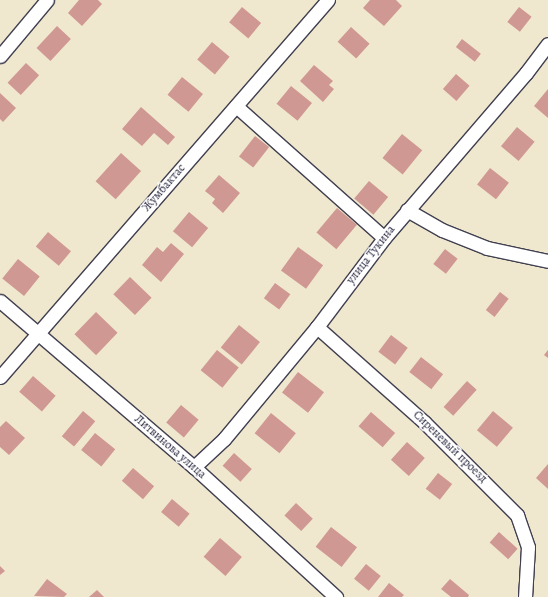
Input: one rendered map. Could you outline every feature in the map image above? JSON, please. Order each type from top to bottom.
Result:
[{"type":"street","points":[[0,56],[47,0]]},
{"type":"street","name":"Жумбактас","points":[[0,377],[328,0]]},
{"type":"street","name":"улица Тукина","points":[[194,467],[224,439],[317,327],[384,238],[526,73],[548,44]]},
{"type":"street","points":[[236,106],[384,238]]},
{"type":"street","points":[[407,210],[442,230],[487,248],[548,261]]},
{"type":"street","name":"Литвинова улица","points":[[0,301],[194,467],[336,597]]},
{"type":"street","name":"Сиреневый проезд","points":[[317,327],[424,422],[517,515],[528,547],[525,597]]},
{"type":"building","points":[[79,0],[98,0],[102,4],[82,26],[68,13]]},
{"type":"building","points":[[370,0],[396,0],[402,6],[384,26],[363,8]]},
{"type":"building","points":[[242,7],[261,23],[248,38],[229,22]]},
{"type":"building","points":[[519,7],[532,17],[520,32],[507,22]]},
{"type":"building","points":[[57,26],[71,39],[50,61],[37,48]]},
{"type":"building","points":[[351,27],[370,44],[356,59],[338,42]]},
{"type":"building","points":[[462,39],[481,54],[475,62],[456,47]]},
{"type":"building","points":[[212,42],[230,57],[215,74],[197,60]]},
{"type":"building","points":[[26,63],[39,75],[21,95],[8,83]]},
{"type":"building","points":[[314,65],[333,81],[329,85],[334,89],[323,102],[300,81]]},
{"type":"building","points":[[456,74],[470,86],[456,101],[443,89]]},
{"type":"building","points":[[182,77],[203,94],[189,112],[168,95]]},
{"type":"building","points":[[291,86],[312,103],[298,121],[277,104]]},
{"type":"building","points":[[548,89],[548,118],[534,106]]},
{"type":"building","points":[[0,93],[16,108],[3,122],[0,119]]},
{"type":"building","points":[[141,107],[175,137],[168,145],[154,133],[142,146],[122,129]]},
{"type":"building","points":[[517,127],[535,142],[519,161],[501,146]]},
{"type":"building","points":[[402,134],[422,150],[403,174],[382,158]]},
{"type":"building","points":[[255,136],[269,147],[253,168],[239,156]]},
{"type":"building","points":[[121,153],[141,171],[116,199],[96,181]]},
{"type":"building","points":[[490,168],[509,183],[496,199],[477,185]]},
{"type":"building","points":[[219,175],[240,193],[223,213],[212,203],[215,199],[205,191]]},
{"type":"building","points":[[369,181],[388,197],[373,215],[354,199]]},
{"type":"building","points":[[337,208],[357,225],[336,249],[316,233]]},
{"type":"building","points":[[189,212],[208,228],[192,247],[173,231]]},
{"type":"building","points":[[48,232],[71,251],[59,266],[36,247]]},
{"type":"building","points":[[171,243],[184,254],[161,282],[142,265],[157,247],[163,252]]},
{"type":"building","points":[[298,247],[323,265],[306,289],[281,270]]},
{"type":"building","points":[[445,249],[458,259],[446,274],[433,264]]},
{"type":"building","points":[[18,259],[40,277],[24,296],[2,278]]},
{"type":"building","points":[[130,277],[152,298],[135,315],[113,294]]},
{"type":"building","points":[[275,283],[290,294],[279,310],[264,298]]},
{"type":"building","points":[[500,292],[509,299],[495,317],[486,310]]},
{"type":"building","points":[[96,312],[118,333],[96,355],[74,334]]},
{"type":"building","points":[[239,325],[260,342],[242,365],[221,348]]},
{"type":"building","points":[[391,335],[408,348],[395,364],[378,352]]},
{"type":"building","points":[[217,350],[239,368],[222,388],[201,370]]},
{"type":"building","points":[[548,350],[548,358],[544,355]]},
{"type":"building","points":[[421,357],[443,374],[431,389],[409,372]]},
{"type":"building","points":[[298,372],[324,392],[308,413],[282,392]]},
{"type":"building","points":[[33,376],[56,396],[42,412],[19,392]]},
{"type":"building","points":[[467,381],[477,390],[453,416],[444,407]]},
{"type":"building","points":[[181,405],[199,420],[184,437],[166,423]]},
{"type":"building","points":[[83,411],[95,421],[74,447],[62,436]]},
{"type":"building","points":[[493,411],[513,428],[497,447],[477,430]]},
{"type":"building","points":[[371,412],[395,433],[383,447],[359,426]]},
{"type":"building","points":[[271,413],[296,433],[280,453],[255,433]]},
{"type":"building","points":[[6,421],[25,438],[9,455],[0,447],[0,427]]},
{"type":"building","points":[[95,433],[115,449],[101,466],[81,450]]},
{"type":"building","points":[[407,442],[425,458],[409,476],[391,460]]},
{"type":"building","points":[[234,453],[252,469],[240,482],[223,466]]},
{"type":"building","points":[[548,464],[548,489],[536,478]]},
{"type":"building","points":[[133,468],[154,486],[143,499],[122,481]]},
{"type":"building","points":[[438,473],[452,484],[440,500],[426,489]]},
{"type":"building","points":[[172,499],[190,514],[179,527],[161,512]]},
{"type":"building","points":[[296,503],[313,519],[301,531],[284,515]]},
{"type":"building","points":[[331,527],[357,547],[342,567],[316,547]]},
{"type":"building","points":[[499,532],[518,549],[508,559],[490,542]]},
{"type":"building","points":[[220,538],[242,557],[225,576],[204,557]]},
{"type":"building","points":[[366,564],[381,576],[369,591],[354,579]]},
{"type":"building","points":[[0,566],[5,571],[0,575]]},
{"type":"building","points":[[47,579],[67,594],[64,597],[34,596]]},
{"type":"building","points":[[450,579],[469,595],[468,597],[451,597],[441,589]]},
{"type":"building","points":[[389,583],[404,595],[402,597],[378,597]]},
{"type":"building","points":[[97,590],[104,597],[89,597]]}]
